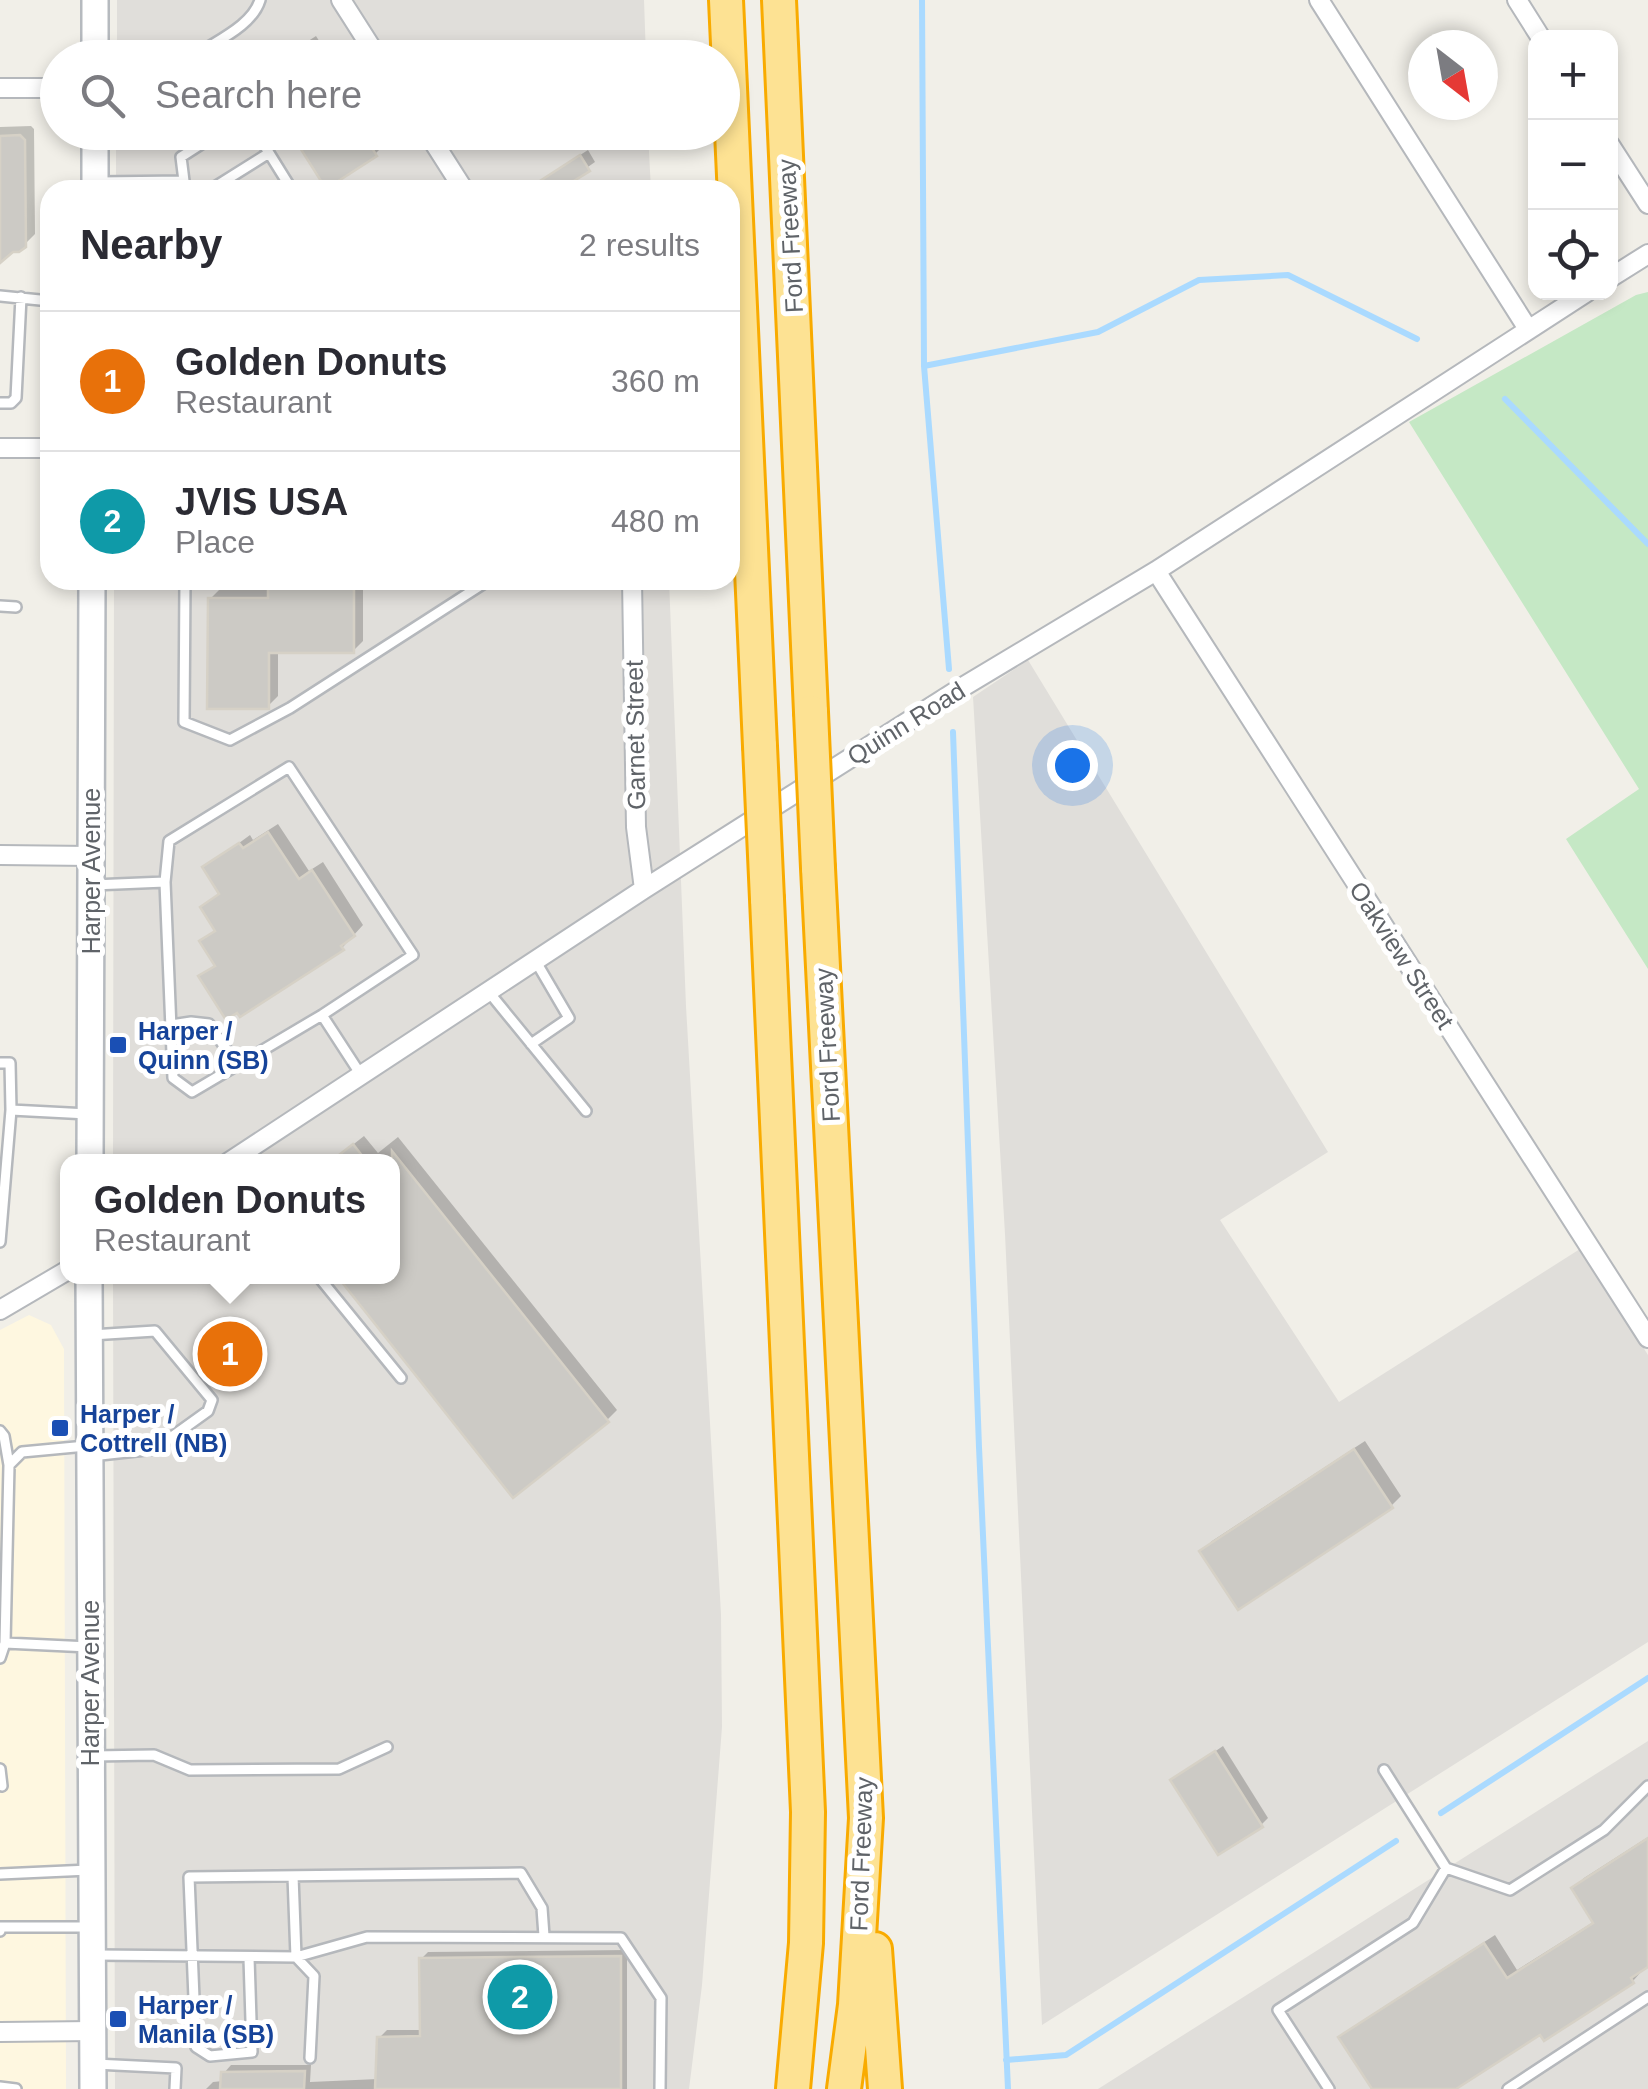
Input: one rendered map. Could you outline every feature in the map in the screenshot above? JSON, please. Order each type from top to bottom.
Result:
[{"type":"highway","name":"Ford Freeway","points":[[726,0],[728,40]]},
{"type":"highway","name":"Ford Freeway","points":[[780,0],[818,868],[866,1818],[854,2005],[844,2089]]},
{"type":"highway","name":"Ford Freeway","points":[[733,150],[734,180]]},
{"type":"highway","name":"Ford Freeway","points":[[740,307],[808,1812],[806,1943],[794,2089]]},
{"type":"highway","points":[[866,1818],[885,2089]]},
{"type":"main road","points":[[94,0],[95,40]]},
{"type":"main road","points":[[95,150],[95,180]]},
{"type":"main road","name":"Harper Avenue","points":[[90,1154],[92,590]]},
{"type":"main road","name":"Harper Avenue","points":[[89,1284],[93,2077]]},
{"type":"street","points":[[342,0],[367,40]]},
{"type":"street","points":[[1319,0],[1528,329]]},
{"type":"street","points":[[1518,0],[1537,30]]},
{"type":"street","points":[[0,88],[40,88]]},
{"type":"street","points":[[438,150],[458,180]]},
{"type":"street","points":[[1618,158],[1648,204]]},
{"type":"street","points":[[1618,273],[1648,254]]},
{"type":"street","name":"Quinn Road","points":[[241,1154],[644,888],[1156,571],[1573,300]]},
{"type":"street","points":[[0,448],[40,448]]},
{"type":"street","name":"Oakview Street","points":[[1156,571],[1648,1338]]},
{"type":"street","name":"Garnet Street","points":[[632,590],[636,827],[644,888]]},
{"type":"street","points":[[0,855],[90,856]]},
{"type":"street","points":[[0,1310],[60,1275]]},
{"type":"street","points":[[0,2032],[94,2031]]},
{"type":"lane","points":[[218,40],[242,24],[259,7],[260,0]]},
{"type":"lane","points":[[186,180],[181,157],[192,150]]},
{"type":"lane","points":[[267,150],[286,180]]},
{"type":"lane","points":[[226,180],[269,153]]},
{"type":"lane","points":[[0,296],[40,299]]},
{"type":"lane","points":[[0,404],[11,404],[16,398],[21,298]]},
{"type":"lane","points":[[185,590],[184,722],[230,740],[290,708],[474,590]]},
{"type":"lane","points":[[0,606],[16,607]]},
{"type":"lane","points":[[288,766],[413,955],[322,1016],[192,1092],[173,1078],[166,882],[169,840],[288,766]]},
{"type":"lane","points":[[90,886],[166,882]]},
{"type":"lane","points":[[532,1044],[570,1018],[535,960]]},
{"type":"lane","points":[[488,991],[586,1112]]},
{"type":"lane","points":[[322,1016],[360,1075]]},
{"type":"lane","points":[[171,1026],[208,1024],[236,1065]]},
{"type":"lane","points":[[0,1063],[10,1063],[0,1242]]},
{"type":"lane","points":[[10,1110],[91,1114]]},
{"type":"lane","points":[[325,1284],[401,1378]]},
{"type":"lane","points":[[9,1466],[22,1452],[155,1450],[208,1411],[212,1400],[154,1332],[88,1335]]},
{"type":"lane","points":[[0,1431],[9,1466],[5,1643],[0,1658]]},
{"type":"lane","points":[[5,1643],[90,1647]]},
{"type":"lane","points":[[91,1756],[154,1755],[190,1770],[339,1769],[386,1747]]},
{"type":"lane","points":[[0,1768],[2,1786]]},
{"type":"lane","points":[[1384,1770],[1446,1868],[1510,1890],[1604,1830],[1648,1786]]},
{"type":"lane","points":[[1329,2089],[1278,2010],[1413,1923],[1446,1868]]},
{"type":"lane","points":[[0,1874],[91,1870]]},
{"type":"lane","points":[[248,1958],[252,2052],[210,2056],[196,2046],[188,1877],[521,1873],[542,1908],[544,1936]]},
{"type":"lane","points":[[293,1876],[296,1957],[314,1976],[310,2058]]},
{"type":"lane","points":[[0,1931],[0,1927],[92,1927]]},
{"type":"lane","points":[[92,1955],[296,1957],[367,1937],[621,1938],[661,1998],[660,2089]]},
{"type":"lane","points":[[1508,2089],[1648,1997]]},
{"type":"lane","points":[[93,2077],[176,2068],[175,2089]]},
{"type":"lane","points":[[0,2087],[16,2089]]},
{"type":"shaded area","points":[[117,0],[644,0],[645,40],[117,40]]},
{"type":"shaded area","points":[[116,150],[649,150],[650,180],[116,180]]},
{"type":"shaded area","points":[[114,590],[669,590],[686,1006],[721,1614],[722,1727],[702,1985],[689,2089],[115,2089],[113,1284],[400,1284],[400,1154],[113,1154]]},
{"type":"shaded area","points":[[1028,660],[1328,1152],[1220,1220],[1339,1402],[1580,1249],[1648,1355],[1648,1642],[1042,2025],[1005,1234],[973,697]]},
{"type":"shaded area","points":[[29,1315],[51,1325],[64,1349],[66,2089],[0,2089],[0,1330]]},
{"type":"shaded area","points":[[1648,1741],[1648,2089],[1098,2089]]},
{"type":"green space","points":[[1648,292],[1648,969],[1566,839],[1639,789],[1409,422],[1636,295]]},
{"type":"building","points":[[20,135],[25,140],[26,247],[0,263],[0,136]]},
{"type":"building","points":[[301,150],[373,150],[377,156],[340,180],[320,180]]},
{"type":"building","points":[[580,155],[590,171],[575,180],[541,180]]},
{"type":"building","points":[[268,590],[354,590],[354,653],[269,653],[269,709],[207,709],[208,598],[268,598]]},
{"type":"building","points":[[268,832],[299,879],[312,870],[355,936],[341,946],[344,950],[240,1017],[237,1013],[226,1020],[198,976],[215,966],[199,941],[215,931],[200,907],[219,894],[202,867],[239,843],[243,848]]},
{"type":"building","points":[[353,1144],[361,1154],[340,1154]]},
{"type":"building","points":[[400,1161],[609,1422],[513,1498],[343,1284],[400,1284]]},
{"type":"building","points":[[1354,1449],[1393,1508],[1238,1610],[1199,1551]]},
{"type":"building","points":[[1215,1751],[1263,1827],[1218,1855],[1170,1780]]},
{"type":"building","points":[[1648,1838],[1648,1967],[1631,1978],[1634,1983],[1544,2041],[1540,2035],[1456,2089],[1372,2089],[1338,2037],[1484,1943],[1507,1978],[1593,1923],[1571,1888]]},
{"type":"building","points":[[621,1956],[621,2089],[375,2089],[377,2037],[420,2036],[419,1958]]},
{"type":"building","points":[[305,2071],[304,2089],[220,2089],[221,2072]]},
{"type":"waterway","points":[[922,0],[924,366],[949,669]]},
{"type":"waterway","points":[[924,366],[1098,332],[1199,280],[1288,275],[1417,339]]},
{"type":"waterway","points":[[1505,399],[1648,544]]},
{"type":"waterway","points":[[953,732],[1008,2089]]},
{"type":"waterway","points":[[1441,1813],[1648,1678]]},
{"type":"waterway","points":[[1006,2060],[1066,2055],[1396,1841]]},
{"type":"place","name":"Harper / Quinn (SB)","points":[[118,1045]]},
{"type":"place","name":"Golden Donuts","points":[[230,1354]]},
{"type":"place","name":"Harper / Cottrell (NB)","points":[[60,1428]]},
{"type":"place","name":"JVIS USA","points":[[520,1997]]},
{"type":"place","name":"Harper / Manila (SB)","points":[[118,2019]]}]
